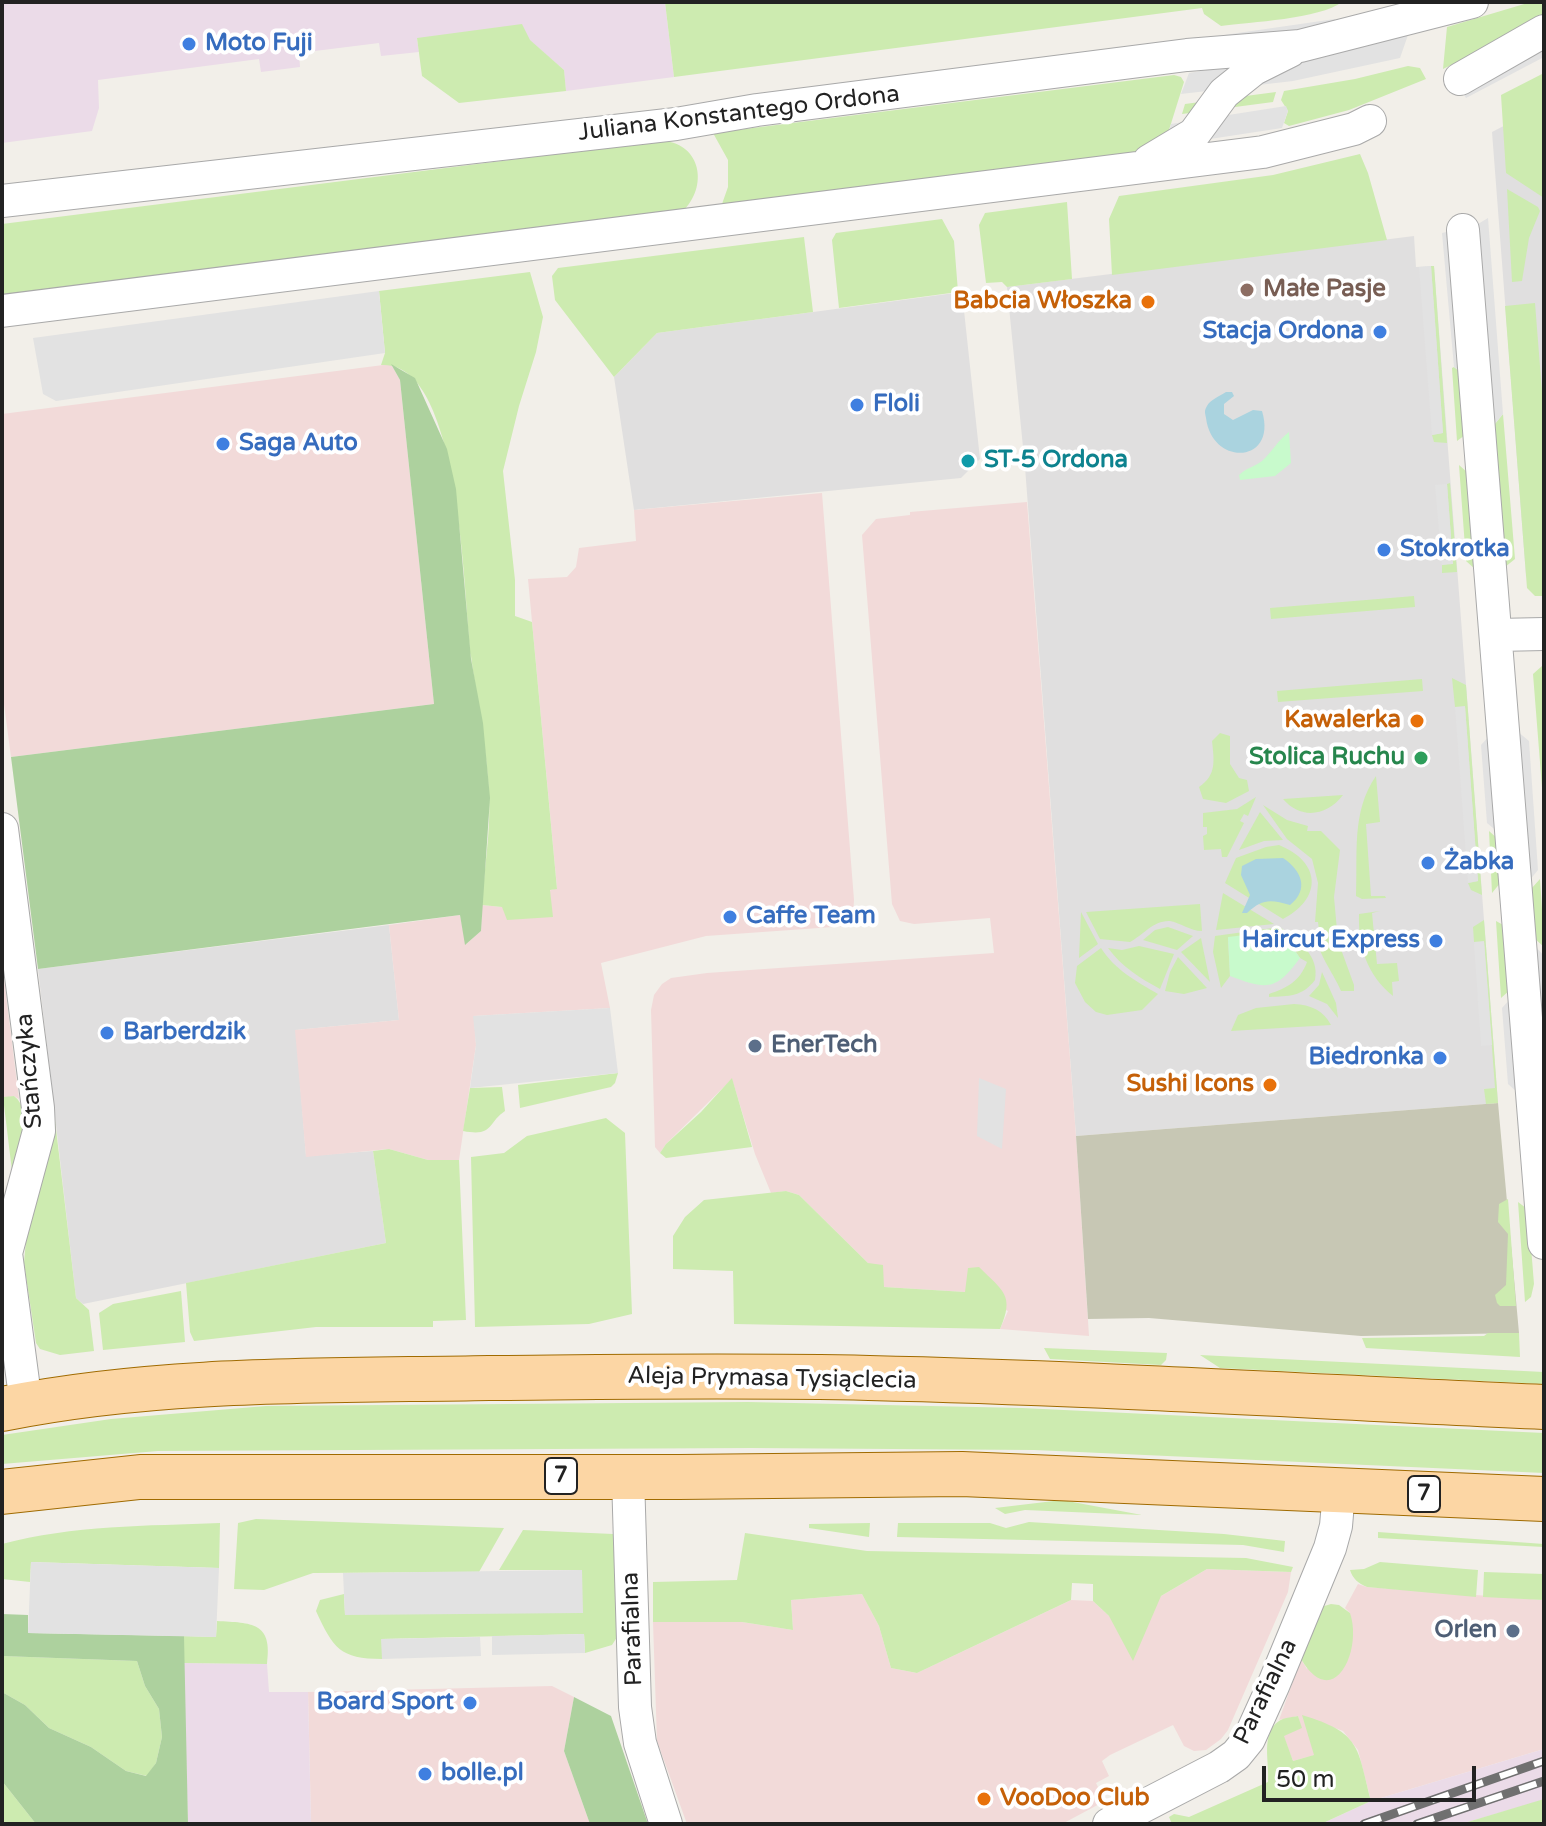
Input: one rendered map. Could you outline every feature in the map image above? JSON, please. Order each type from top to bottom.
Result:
[{"type":"main road","name":"Aleja Prymasa Tysiąclecia","points":[[14,1407],[119,1393],[269,1382],[663,1377],[1005,1383],[1544,1407]]},
{"type":"main road","name":"7","points":[[2,1492],[140,1477],[962,1474],[1544,1499]]},
{"type":"street","name":"Juliana Konstantego Ordona","points":[[2,201],[676,124],[757,110],[1173,57],[1300,46],[1472,2]]},
{"type":"street","points":[[1460,79],[1544,31]]},
{"type":"street","points":[[1140,167],[1194,134],[1224,93],[1254,69],[1300,46]]},
{"type":"street","points":[[2,311],[1263,152],[1354,129],[1370,121]]},
{"type":"street","points":[[1463,230],[1544,1243]]},
{"type":"street","points":[[1497,635],[1544,634]]},
{"type":"street","name":"Stańczyka","points":[[2,829],[39,1131],[6,1253],[14,1407]]},
{"type":"street","name":"Parafialna","points":[[628,1477],[635,1707],[640,1743],[666,1824]]},
{"type":"street","name":"Parafialna","points":[[1109,1824],[1219,1767],[1236,1755],[1249,1739],[1336,1526],[1339,1491]]},
{"type":"shaded area","points":[[2,2],[665,2],[674,77],[566,91],[564,70],[529,40],[522,25],[417,39],[419,52],[381,56],[379,43],[299,53],[300,67],[261,72],[259,59],[98,80],[99,108],[92,131],[2,143]]},
{"type":"shaded area","points":[[1335,19],[1337,29],[1225,45],[1224,35]]},
{"type":"shaded area","points":[[1408,35],[1400,58],[1293,81],[1181,94],[1189,73]]},
{"type":"shaded area","points":[[1544,46],[1544,57],[1466,98],[1461,90]]},
{"type":"shaded area","points":[[1544,105],[1544,594],[1526,576],[1492,132]]},
{"type":"shaded area","points":[[1286,106],[1288,111],[1282,128],[1164,146],[1171,124]]},
{"type":"shaded area","points":[[1488,218],[1503,414],[1494,425],[1478,224]]},
{"type":"shaded area","points":[[1451,231],[1463,374],[1454,367],[1442,233]]},
{"type":"shaded area","points":[[1414,236],[1416,267],[1434,266],[1498,1103],[1076,1136],[1025,467],[1007,287]]},
{"type":"shaded area","points":[[1431,266],[1443,433],[1432,435],[1419,267]]},
{"type":"shaded area","points":[[379,291],[385,353],[56,401],[43,394],[33,338]]},
{"type":"shaded area","points":[[962,292],[980,459],[961,478],[634,510],[614,377],[657,333]]},
{"type":"shaded area","points":[[391,364],[400,380],[434,704],[11,757],[2,689],[2,414]]},
{"type":"shaded area","points":[[1447,484],[1453,564],[1442,565],[1435,485]]},
{"type":"shaded area","points":[[822,493],[854,900],[853,916],[847,926],[706,936],[601,963],[610,1008],[474,1016],[476,1045],[459,1160],[428,1160],[389,1149],[306,1157],[295,1030],[399,1020],[389,925],[460,915],[466,944],[481,931],[482,905],[502,907],[557,888],[528,579],[567,577],[576,567],[579,548],[636,541],[634,510]]},
{"type":"shaded area","points":[[1027,502],[1089,1336],[1000,1329],[1008,1311],[965,1292],[884,1287],[868,1263],[799,1195],[786,1191],[771,1193],[755,1154],[732,1079],[660,1153],[655,1147],[651,1010],[654,995],[671,978],[994,953],[990,918],[914,924],[900,921],[892,904],[862,535],[876,519],[910,515],[910,512]]},
{"type":"shaded area","points":[[1465,706],[1478,881],[1468,883],[1455,707]]},
{"type":"shaded area","points":[[1517,731],[1529,741],[1538,870],[1529,881]]},
{"type":"shaded area","points":[[1491,734],[1499,833],[1487,823],[1481,745]]},
{"type":"shaded area","points":[[389,925],[399,1020],[296,1030],[306,1156],[373,1151],[386,1243],[83,1304],[76,1298],[38,969]]},
{"type":"shaded area","points":[[1484,941],[1492,1045],[1481,1046],[1474,942]]},
{"type":"shaded area","points":[[1535,946],[1544,956],[1544,1078]]},
{"type":"shaded area","points":[[2,963],[19,1099],[14,1096],[3,1098],[2,1102]]},
{"type":"shaded area","points":[[1511,998],[1518,1093],[1508,1084],[1502,1008]]},
{"type":"shaded area","points":[[610,1008],[618,1073],[470,1088],[476,1045],[473,1016]]},
{"type":"shaded area","points":[[979,1078],[1006,1089],[1002,1149],[977,1136]]},
{"type":"shaded area","points":[[1498,1103],[1519,1333],[1361,1336],[1149,1318],[1088,1319],[1076,1136]]},
{"type":"shaded area","points":[[31,1562],[219,1568],[216,1637],[28,1633]]},
{"type":"shaded area","points":[[1207,1569],[1291,1572],[1288,1592],[1228,1730],[1206,1750],[1194,1751],[1184,1746],[1173,1725],[1110,1755],[1102,1761],[1109,1776],[1096,1783],[1105,1801],[1062,1824],[687,1824],[657,1741],[653,1622],[742,1622],[793,1630],[791,1600],[862,1594],[879,1626],[891,1668],[917,1673],[1071,1600],[1093,1601],[1109,1616],[1161,1596]]},
{"type":"shaded area","points":[[582,1570],[583,1613],[345,1615],[343,1573]]},
{"type":"shaded area","points":[[1358,1584],[1544,1600],[1544,1749],[1371,1801],[1358,1750],[1343,1731],[1303,1716],[1315,1755],[1293,1761],[1283,1735],[1301,1728],[1298,1716],[1279,1720],[1301,1659],[1307,1669],[1350,1613],[1345,1608]]},
{"type":"shaded area","points":[[584,1634],[585,1653],[492,1655],[492,1636]]},
{"type":"shaded area","points":[[480,1637],[481,1656],[382,1659],[381,1639]]},
{"type":"shaded area","points":[[183,1663],[267,1664],[269,1692],[308,1692],[311,1824],[188,1824]]},
{"type":"shaded area","points":[[552,1686],[574,1697],[564,1751],[590,1824],[311,1824],[308,1692]]},
{"type":"shaded area","points":[[1544,1749],[1544,1799],[1533,1803],[1461,1824],[1321,1824],[1371,1801]]},
{"type":"green space","points":[[665,2],[1342,2],[1302,16],[1266,21],[1221,26],[1204,14],[1202,8],[674,77]]},
{"type":"green space","points":[[1531,2],[1544,2],[1544,19],[1443,69],[1447,27]]},
{"type":"green space","points":[[522,24],[530,40],[564,70],[566,91],[459,103],[422,76],[417,38]]},
{"type":"green space","points":[[1408,66],[1420,68],[1426,79],[1349,110],[1289,126],[1284,123],[1288,111],[1281,100],[1284,91]]},
{"type":"green space","points":[[1544,73],[1544,198],[1506,173],[1501,95]]},
{"type":"green space","points":[[1174,75],[1184,82],[1164,146],[1115,159],[722,204],[728,187],[728,160],[713,133]]},
{"type":"green space","points":[[1276,92],[1273,102],[1182,114],[1185,104]]},
{"type":"green space","points":[[660,141],[684,148],[696,165],[697,187],[685,209],[2,300],[2,224]]},
{"type":"green space","points":[[1360,154],[1387,240],[1112,275],[1109,219],[1119,196],[1273,175]]},
{"type":"green space","points":[[1507,189],[1540,211],[1529,238],[1522,281],[1512,282]]},
{"type":"green space","points":[[1067,202],[1072,279],[1007,287],[1002,282],[986,283],[979,225],[985,213]]},
{"type":"green space","points":[[942,219],[954,241],[958,292],[839,308],[832,240],[836,233]]},
{"type":"green space","points":[[804,237],[813,312],[657,333],[614,377],[555,300],[552,276],[558,268]]},
{"type":"green space","points":[[1431,266],[1434,266],[1447,443],[1434,442],[1432,435],[1443,433]]},
{"type":"green space","points":[[530,272],[543,317],[503,471],[515,580],[515,616],[532,622],[557,889],[550,890],[553,917],[507,920],[502,907],[482,905],[489,822],[488,777],[471,656],[454,488],[443,440],[428,400],[408,374],[381,365],[385,353],[379,291]]},
{"type":"green space","points":[[1535,303],[1544,417],[1544,596],[1535,596],[1527,588],[1505,306]]},
{"type":"green space","points":[[391,364],[415,378],[447,449],[456,489],[471,659],[483,723],[490,798],[481,931],[465,945],[460,915],[38,969],[11,757],[434,704],[400,380]]},
{"type":"green space","points":[[1452,368],[1463,374],[1465,435],[1457,441]]},
{"type":"green space","points":[[1503,414],[1515,559],[1505,567],[1494,425]]},
{"type":"green space","points":[[1289,432],[1291,463],[1275,476],[1240,480],[1239,475],[1262,461]]},
{"type":"green space","points":[[1459,465],[1468,473],[1475,569],[1466,561]]},
{"type":"green space","points":[[1450,483],[1457,572],[1442,573],[1442,565],[1453,563],[1447,484]]},
{"type":"green space","points":[[1414,596],[1415,607],[1271,619],[1270,608]]},
{"type":"green space","points":[[1544,666],[1544,813],[1533,674]]},
{"type":"green space","points":[[1452,678],[1466,685],[1482,895],[1471,890],[1468,883],[1478,881],[1465,707],[1455,707]]},
{"type":"green space","points":[[1422,679],[1423,691],[1278,702],[1277,691]]},
{"type":"green space","points":[[1220,733],[1230,736],[1230,764],[1239,778],[1247,780],[1249,791],[1226,803],[1203,799],[1199,787],[1212,772],[1212,741]]},
{"type":"green space","points":[[1376,776],[1380,822],[1366,824],[1371,896],[1386,898],[1362,899],[1356,896],[1357,834],[1363,804]]},
{"type":"green space","points":[[1343,795],[1329,807],[1314,813],[1298,810],[1283,799]]},
{"type":"green space","points":[[1256,797],[1248,816],[1244,814],[1240,821],[1244,823],[1227,857],[1222,857],[1221,849],[1204,850],[1203,836],[1207,834],[1207,827],[1203,827],[1203,813],[1237,809]]},
{"type":"green space","points":[[1263,805],[1287,820],[1308,826],[1307,831],[1321,831],[1340,850],[1334,897],[1338,941],[1354,991],[1341,991],[1319,947],[1315,930],[1319,930],[1318,922],[1315,922],[1318,883],[1312,859],[1287,839]]},
{"type":"green space","points":[[1260,812],[1283,840],[1264,841],[1239,850]]},
{"type":"green space","points":[[1489,831],[1499,840],[1501,882],[1492,893]]},
{"type":"green space","points":[[1279,845],[1303,861],[1312,880],[1305,901],[1283,919],[1225,883],[1236,858]]},
{"type":"green space","points":[[1540,879],[1544,947],[1534,938],[1531,889]]},
{"type":"green space","points":[[1223,893],[1274,924],[1216,930]]},
{"type":"green space","points":[[1200,904],[1202,931],[1164,921],[1130,942],[1100,939],[1086,912]]},
{"type":"green space","points":[[1380,911],[1372,913],[1377,964],[1397,963],[1399,981],[1392,982],[1393,996],[1371,970],[1360,938],[1359,914]]},
{"type":"green space","points":[[1081,912],[1098,944],[1079,958]]},
{"type":"green space","points":[[1484,920],[1498,1103],[1486,1104],[1484,1089],[1495,1088],[1484,942],[1474,942],[1473,927]]},
{"type":"green space","points":[[1496,921],[1505,926],[1510,990],[1501,998]]},
{"type":"green space","points":[[1168,927],[1193,936],[1177,950],[1143,940],[1155,930]]},
{"type":"green space","points":[[1280,927],[1311,956],[1316,971],[1315,980],[1310,986],[1295,994],[1269,997],[1269,994],[1297,979],[1307,962],[1292,946],[1259,934],[1259,937],[1228,937],[1230,976],[1221,988],[1213,952],[1215,936]]},
{"type":"green space","points":[[1259,933],[1282,940],[1300,958],[1284,977],[1270,985],[1253,984],[1230,976],[1228,937],[1259,937]]},
{"type":"green space","points":[[1201,938],[1210,982],[1181,952]]},
{"type":"green space","points":[[1139,946],[1174,954],[1160,989],[1132,972],[1108,948],[1122,950]]},
{"type":"green space","points":[[1101,948],[1119,969],[1158,994],[1142,1010],[1107,1015],[1096,1012],[1085,1002],[1075,983],[1077,966]]},
{"type":"green space","points":[[1178,957],[1207,988],[1184,994],[1165,991]]},
{"type":"green space","points":[[1322,972],[1336,1003],[1338,1018],[1327,1004],[1309,996],[1319,985]]},
{"type":"green space","points":[[1294,1004],[1316,1009],[1331,1025],[1231,1031],[1238,1015],[1256,1008]]},
{"type":"green space","points":[[618,1073],[611,1087],[520,1108],[518,1085]]},
{"type":"green space","points":[[732,1078],[752,1147],[666,1158],[660,1153],[666,1144]]},
{"type":"green space","points":[[502,1087],[505,1111],[485,1130],[463,1131],[470,1088]]},
{"type":"green space","points":[[52,1095],[76,1298],[89,1310],[94,1351],[60,1355],[40,1349],[36,1343],[24,1263]]},
{"type":"green space","points":[[14,1096],[20,1103],[24,1121],[12,1171],[3,1097]]},
{"type":"green space","points":[[606,1118],[625,1133],[632,1314],[589,1324],[475,1327],[471,1157],[504,1153],[527,1136]]},
{"type":"green space","points":[[389,1149],[428,1160],[459,1160],[466,1320],[433,1321],[433,1327],[316,1327],[194,1341],[190,1332],[186,1283],[386,1243],[373,1151]]},
{"type":"green space","points":[[786,1191],[799,1195],[868,1263],[883,1265],[884,1287],[965,1292],[968,1268],[979,1267],[1004,1294],[1006,1308],[1000,1329],[734,1324],[733,1271],[673,1269],[673,1236],[685,1217],[704,1200]]},
{"type":"green space","points":[[1508,1199],[1516,1306],[1500,1306],[1495,1295],[1506,1285],[1508,1234],[1498,1222],[1499,1204]]},
{"type":"green space","points":[[1518,1202],[1526,1208],[1529,1222],[1534,1284],[1531,1297],[1525,1302]]},
{"type":"green space","points":[[181,1291],[185,1342],[103,1350],[99,1313],[113,1304]]},
{"type":"green space","points":[[1488,1333],[1519,1333],[1520,1357],[1366,1348],[1362,1338],[1484,1336]]},
{"type":"green space","points":[[1044,1348],[1167,1353],[1161,1365],[1050,1359]]},
{"type":"green space","points":[[1200,1355],[1544,1372],[1544,1384],[1220,1368]]},
{"type":"green space","points":[[748,1402],[1022,1408],[1544,1433],[1544,1473],[1034,1450],[751,1448],[158,1451],[2,1464],[2,1435],[111,1419],[266,1406]]},
{"type":"green space","points":[[1062,1500],[1142,1515],[1025,1510],[1005,1514],[995,1508]]},
{"type":"green space","points":[[256,1519],[504,1528],[479,1572],[313,1573],[264,1590],[234,1589],[238,1523]]},
{"type":"green space","points":[[1029,1522],[1224,1534],[1285,1541],[1284,1552],[1243,1545],[897,1537],[898,1523],[990,1523],[1006,1528]]},
{"type":"green space","points":[[220,1523],[219,1568],[31,1562],[30,1582],[2,1579],[2,1544],[83,1530]]},
{"type":"green space","points":[[870,1523],[869,1537],[809,1528],[809,1524]]},
{"type":"green space","points":[[523,1530],[613,1534],[621,1631],[612,1645],[585,1653],[584,1634],[382,1639],[382,1659],[356,1657],[347,1654],[333,1642],[316,1611],[320,1600],[344,1594],[345,1615],[582,1570],[499,1570]]},
{"type":"green space","points":[[1378,1532],[1544,1544],[1544,1547],[1378,1538]]},
{"type":"green space","points":[[745,1533],[867,1551],[1246,1558],[1293,1567],[1291,1572],[1207,1569],[1161,1596],[1133,1661],[1109,1616],[1093,1601],[1093,1584],[1072,1583],[1071,1600],[917,1673],[891,1668],[879,1626],[862,1594],[791,1600],[793,1630],[742,1622],[653,1622],[653,1582],[737,1580]]},
{"type":"green space","points":[[1380,1562],[1478,1570],[1476,1597],[1367,1587],[1356,1580],[1350,1570],[1364,1569]]},
{"type":"green space","points":[[1484,1572],[1544,1574],[1544,1600],[1483,1597]]},
{"type":"green space","points":[[1339,1605],[1350,1613],[1352,1644],[1342,1670],[1334,1678],[1324,1680],[1313,1674],[1301,1659],[1321,1607]]},
{"type":"green space","points":[[2,1614],[28,1615],[28,1633],[184,1636],[188,1824],[36,1824],[2,1781],[2,1692],[25,1705],[49,1728],[91,1747],[126,1771],[146,1776],[156,1763],[162,1737],[159,1709],[145,1686],[137,1661],[2,1656]]},
{"type":"green space","points":[[217,1621],[250,1624],[263,1632],[267,1640],[267,1664],[183,1663],[184,1636],[216,1637]]},
{"type":"green space","points":[[2,1656],[137,1661],[145,1686],[159,1709],[162,1737],[156,1763],[147,1776],[126,1771],[91,1747],[49,1728],[25,1705],[2,1692]]},
{"type":"green space","points":[[574,1697],[611,1716],[648,1824],[590,1824],[564,1751]]},
{"type":"green space","points":[[1302,1715],[1336,1728],[1353,1744],[1359,1754],[1371,1801],[1321,1824],[1172,1824],[1169,1817],[1174,1814],[1189,1817],[1268,1782],[1268,1741],[1273,1727],[1281,1720],[1298,1716],[1302,1728],[1284,1736],[1293,1761],[1314,1755]]},
{"type":"green space","points":[[2,1781],[36,1824],[2,1824]]},
{"type":"green space","points":[[1544,1799],[1544,1824],[1461,1824]]},
{"type":"water","points":[[1226,392],[1232,392],[1234,396],[1224,404],[1224,414],[1233,420],[1253,410],[1262,411],[1264,429],[1261,441],[1253,449],[1242,453],[1231,451],[1220,445],[1211,434],[1205,409]]},
{"type":"water","points":[[1283,858],[1301,880],[1296,899],[1290,905],[1267,902],[1242,913],[1250,895],[1241,875],[1242,866],[1256,859]]},
{"type":"railway","points":[[1364,1824],[1544,1761]]},
{"type":"railway","points":[[1417,1824],[1544,1781]]},
{"type":"place","name":"Moto Fuji","points":[[189,44]]},
{"type":"place","name":"Małe Pasje","points":[[1247,290]]},
{"type":"place","name":"Babcia Włoszka","points":[[1148,302]]},
{"type":"place","name":"Stacja Ordona","points":[[1380,332]]},
{"type":"place","name":"Floli","points":[[857,405]]},
{"type":"place","name":"Saga Auto","points":[[223,444]]},
{"type":"place","name":"ST-5 Ordona","points":[[968,461]]},
{"type":"place","name":"Stokrotka","points":[[1384,550]]},
{"type":"place","name":"Kawalerka","points":[[1417,721]]},
{"type":"place","name":"Stolica Ruchu","points":[[1421,758]]},
{"type":"place","name":"Żabka","points":[[1428,863]]},
{"type":"place","name":"Caffe Team","points":[[730,917]]},
{"type":"place","name":"Haircut Express","points":[[1436,941]]},
{"type":"place","name":"Barberdzik","points":[[107,1033]]},
{"type":"place","name":"EnerTech","points":[[755,1046]]},
{"type":"place","name":"Biedronka","points":[[1440,1058]]},
{"type":"place","name":"Sushi Icons","points":[[1270,1085]]},
{"type":"place","name":"Orlen","points":[[1513,1631]]},
{"type":"place","name":"Board Sport","points":[[470,1703]]},
{"type":"place","name":"bolle.pl","points":[[425,1774]]},
{"type":"place","name":"VooDoo Club","points":[[984,1799]]}]
